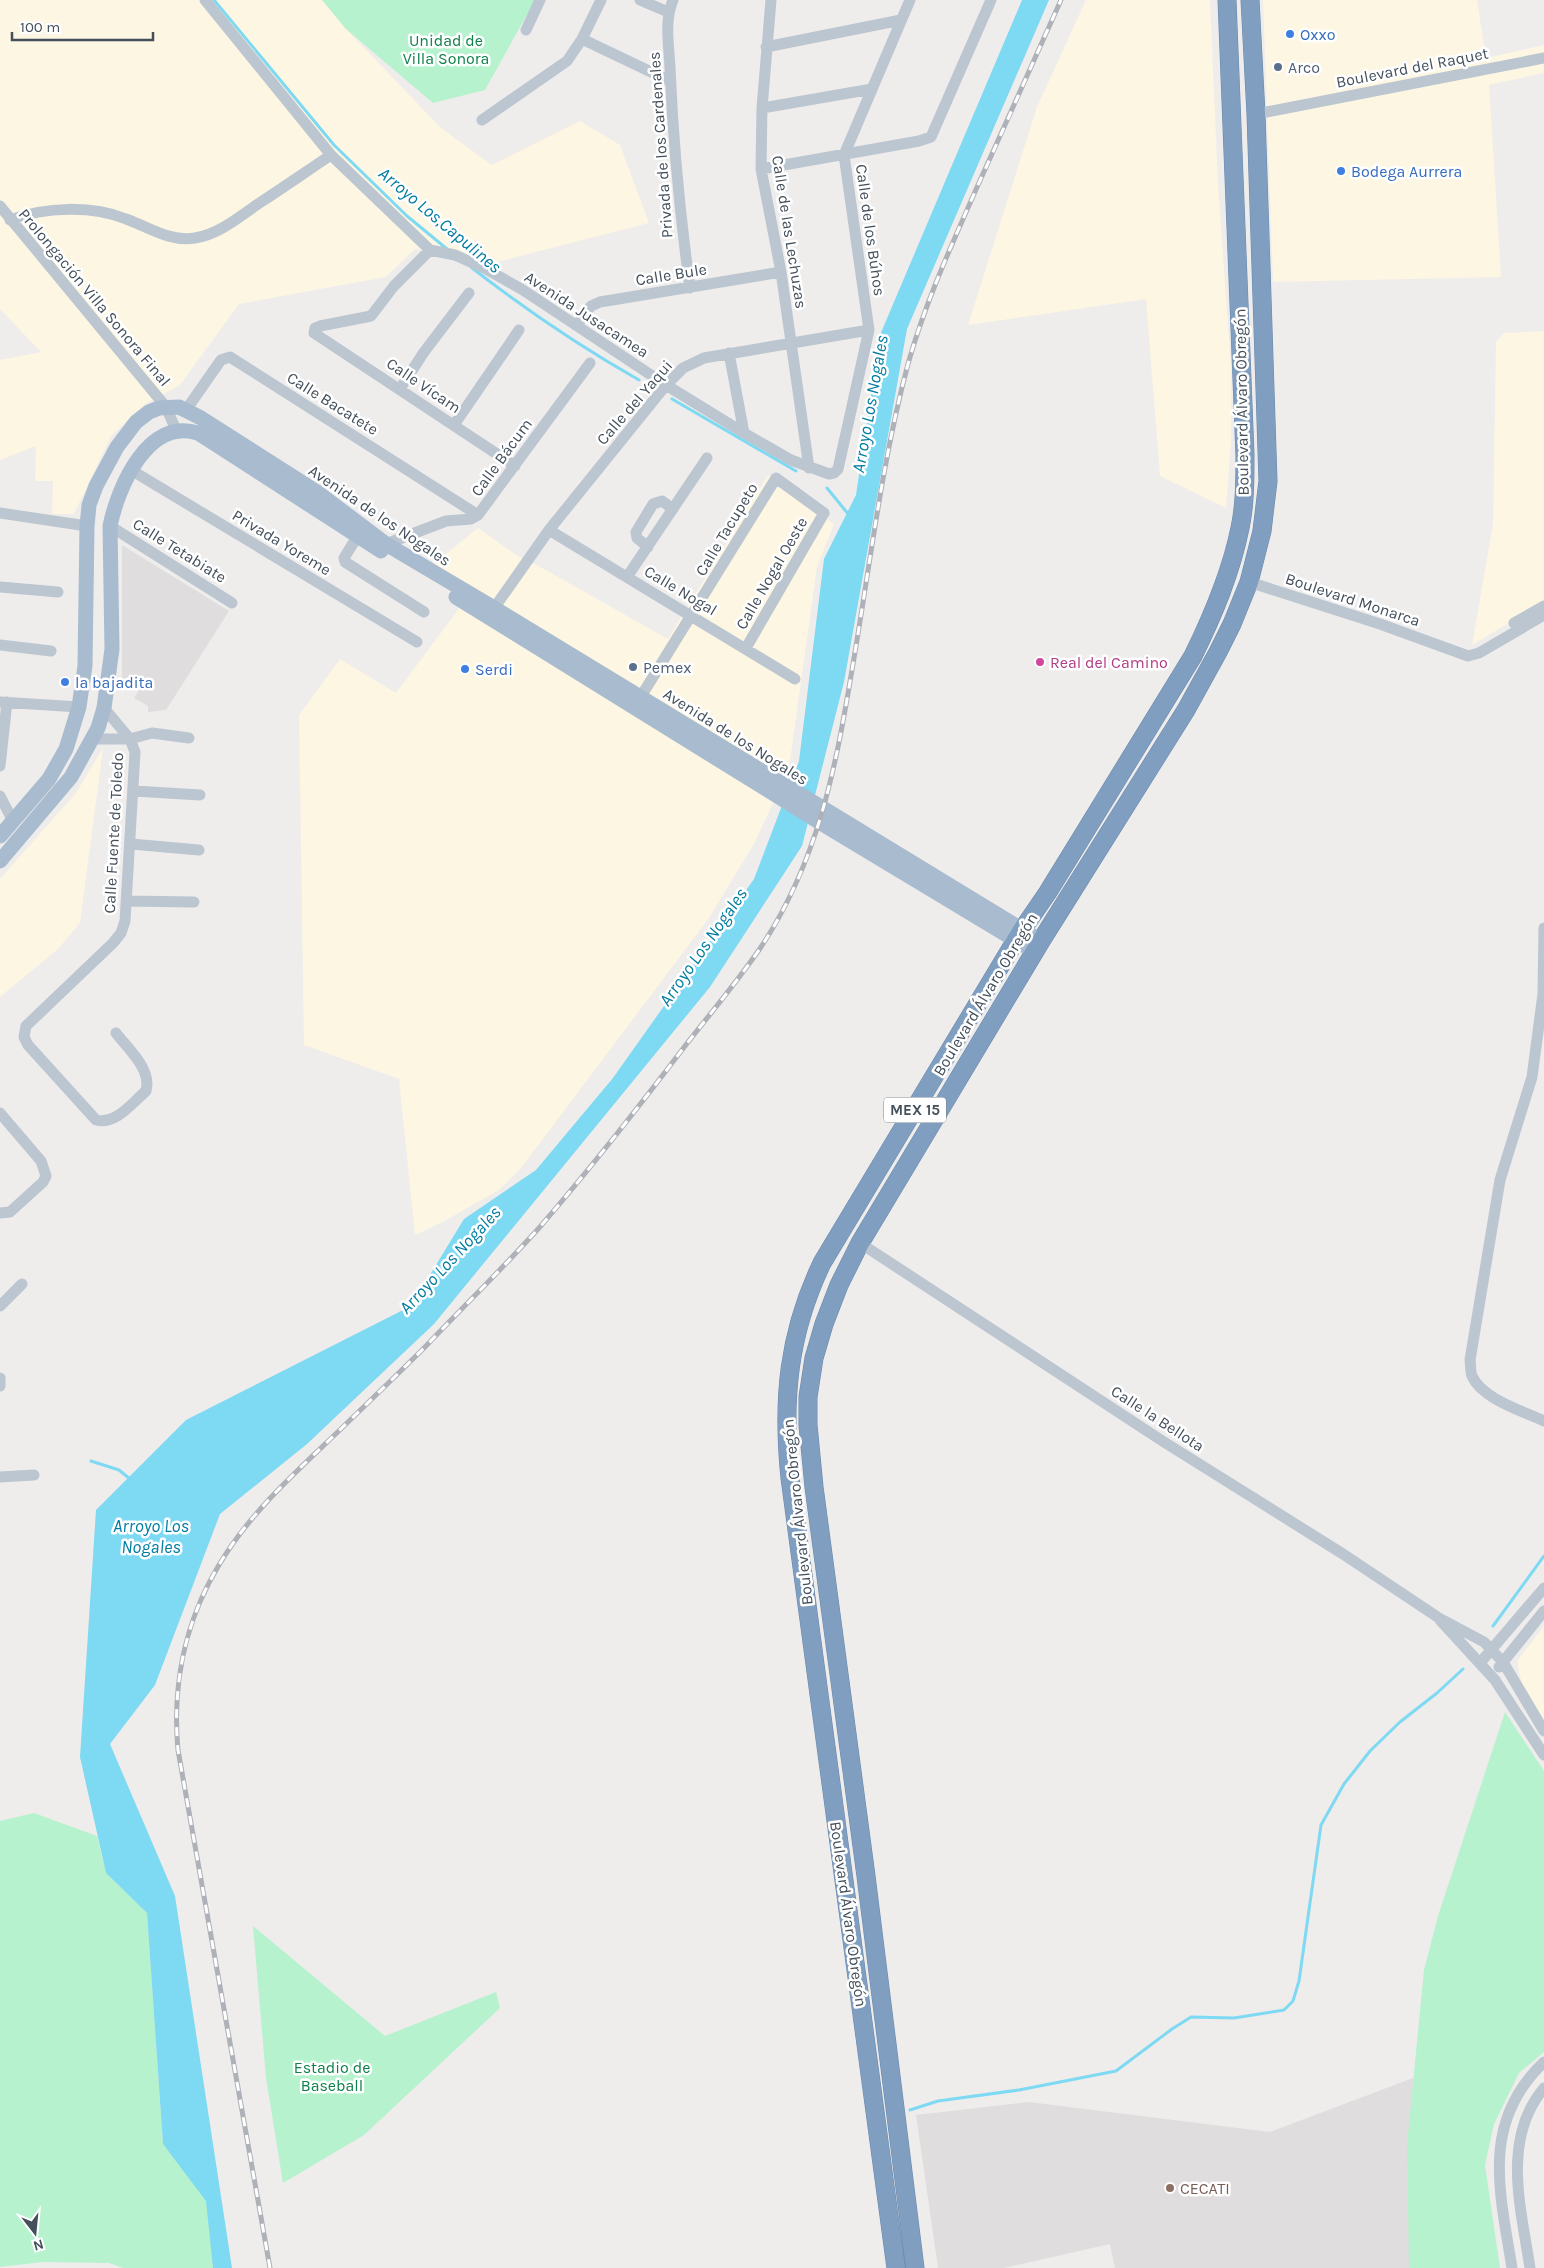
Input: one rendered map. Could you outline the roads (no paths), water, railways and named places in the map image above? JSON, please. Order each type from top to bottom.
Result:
[{"type":"highway","name":"Boulevard Álvaro Obregón","points":[[896,2268],[790,1478],[786,1421],[787,1395],[794,1340],[808,1293],[822,1263],[1019,935],[1048,892],[1193,656],[1211,619],[1224,584],[1241,526],[1245,455],[1227,0]]},
{"type":"highway","name":"Boulevard Álvaro Obregón","points":[[915,2268],[866,1876],[814,1487],[808,1425],[808,1398],[814,1358],[824,1324],[839,1285],[860,1243],[1038,947],[1186,710],[1232,624],[1249,582],[1262,531],[1268,481],[1256,114],[1250,0]]},
{"type":"main road","name":"Avenida de los Nogales","points":[[166,407],[179,407],[186,410],[317,492],[386,544],[491,613],[1038,947]]},
{"type":"main road","points":[[0,836],[49,779],[59,763],[66,749],[79,707],[86,644],[87,526],[90,505],[96,486],[116,447],[136,422],[149,412],[166,407]]},
{"type":"main road","points":[[136,422],[154,443]]},
{"type":"main road","name":"Avenida de los Nogales","points":[[176,430],[189,430],[207,438],[356,537],[640,698],[782,792]]},
{"type":"main road","points":[[0,861],[71,778],[92,739],[104,708],[112,649],[110,526],[119,494],[131,470],[160,436],[176,430]]},
{"type":"street","points":[[204,0],[331,156],[430,250]]},
{"type":"street","points":[[526,30],[540,0]]},
{"type":"street","points":[[482,120],[560,68],[582,39],[601,0]]},
{"type":"street","points":[[640,0],[668,12]]},
{"type":"street","name":"Privada de los Cardenales","points":[[673,0],[668,12],[670,81],[680,212],[690,288]]},
{"type":"street","name":"Calle de las Lechuzas","points":[[771,0],[762,108],[761,169],[781,272],[810,468]]},
{"type":"street","name":"Calle de los Búhos","points":[[834,473],[838,469],[868,330],[844,155],[910,0]]},
{"type":"street","points":[[761,169],[919,141],[931,136],[991,0]]},
{"type":"street","points":[[766,46],[901,20]]},
{"type":"street","points":[[582,39],[670,81]]},
{"type":"street","name":"Boulevard del Raquet","points":[[1256,114],[1544,58]]},
{"type":"street","points":[[762,108],[872,90]]},
{"type":"street","points":[[10,220],[28,214],[55,210],[92,212],[125,218],[167,236],[179,239],[206,236],[228,225],[331,156]]},
{"type":"street","name":"Prolongación Villa Sonora Final","points":[[0,206],[166,407],[176,430]]},
{"type":"street","name":"Avenida Jusacamea","points":[[430,250],[454,255],[486,269],[577,325],[666,385],[744,433],[791,460],[829,474],[834,473]]},
{"type":"street","name":"Calle Vícam","points":[[430,250],[394,286],[371,316],[320,326],[315,328],[314,333],[515,466]]},
{"type":"street","name":"Calle Bule","points":[[577,325],[588,308],[595,304],[781,272]]},
{"type":"street","points":[[400,389],[424,352],[469,293]]},
{"type":"street","points":[[454,425],[519,330]]},
{"type":"street","name":"Calle del Yaqui","points":[[491,613],[549,530],[666,385],[683,368],[704,358],[868,330]]},
{"type":"street","points":[[729,353],[744,433]]},
{"type":"street","name":"Calle Bacatete","points":[[186,410],[221,360],[230,357],[478,515]]},
{"type":"street","name":"Calle Bácum","points":[[386,544],[446,521],[472,518],[478,515],[590,363]]},
{"type":"street","points":[[627,577],[707,458]]},
{"type":"street","name":"Privada Yoreme","points":[[131,470],[417,642]]},
{"type":"street","name":"Calle Tacupeto","points":[[640,698],[693,616],[776,478]]},
{"type":"street","name":"Calle Nogal Oeste","points":[[746,648],[824,513],[776,478]]},
{"type":"street","points":[[648,547],[638,538],[636,532],[653,504],[662,501],[673,509]]},
{"type":"street","points":[[0,513],[87,526]]},
{"type":"street","name":"Calle Tetabiate","points":[[110,526],[232,602]]},
{"type":"street","name":"Calle Nogal","points":[[549,530],[795,679]]},
{"type":"street","points":[[356,537],[344,558],[345,562],[424,612]]},
{"type":"street","name":"Boulevard Monarca","points":[[1249,582],[1380,624],[1463,656],[1472,656],[1544,615]]},
{"type":"street","points":[[0,587],[58,592]]},
{"type":"street","name":"Boulevard Monarca","points":[[1447,649],[1472,648],[1544,606]]},
{"type":"street","points":[[0,645],[51,651]]},
{"type":"street","points":[[0,766],[4,702],[79,707]]},
{"type":"street","name":"Calle Fuente de Toledo","points":[[104,708],[130,739],[135,752],[125,921],[114,943],[26,1026],[24,1037],[28,1045],[96,1120],[102,1121],[114,1118],[146,1091],[147,1086],[146,1072],[116,1033]]},
{"type":"street","name":"Calle Fuente de Toledo","points":[[92,739],[130,739],[152,733],[188,738]]},
{"type":"street","points":[[134,791],[200,794]]},
{"type":"street","points":[[0,796],[13,821]]},
{"type":"street","points":[[131,844],[199,850]]},
{"type":"street","points":[[127,901],[194,902]]},
{"type":"street","points":[[1544,934],[1538,1078],[1500,1180],[1470,1360],[1471,1375],[1479,1388],[1488,1395],[1544,1421]]},
{"type":"street","points":[[0,1113],[42,1161],[46,1176],[43,1182],[10,1212],[0,1212]]},
{"type":"street","name":"Calle la Bellota","points":[[860,1243],[1164,1442],[1407,1595],[1439,1618],[1474,1635],[1493,1649],[1503,1662],[1544,1731]]},
{"type":"street","points":[[0,1306],[22,1284]]},
{"type":"street","points":[[0,1378],[0,1386]]},
{"type":"street","points":[[0,1477],[34,1475]]},
{"type":"street","points":[[1480,1663],[1544,1588]]},
{"type":"street","points":[[1491,1675],[1544,1611]]},
{"type":"street","name":"Calle la Bellota","points":[[1439,1618],[1491,1675],[1544,1755]]},
{"type":"street","points":[[1512,2268],[1501,2198],[1498,2164],[1500,2138],[1510,2110],[1518,2095],[1544,2062]]},
{"type":"street","points":[[1530,2268],[1518,2187],[1518,2150],[1522,2126],[1532,2102],[1544,2088]]},
{"type":"water","name":"Arroyo Los Nogales","points":[[1022,0],[1049,0],[907,329],[844,682],[802,846],[710,987],[434,1324],[307,1444],[220,1514],[155,1685],[110,1744],[175,1896],[232,2268],[213,2268],[206,2201],[163,2144],[147,1913],[106,1873],[80,1757],[96,1510],[186,1420],[411,1306],[464,1219],[536,1170],[613,1078],[754,879],[799,761],[824,559],[856,495],[880,335]]},
{"type":"waterway","name":"Arroyo Los,Capulines","points":[[214,0],[334,145],[407,216],[447,249]]},
{"type":"waterway","name":"Arroyo Los,Capulines","points":[[472,268],[554,327],[639,380]]},
{"type":"waterway","points":[[672,399],[796,471]]},
{"type":"waterway","points":[[827,488],[849,515]]},
{"type":"waterway","points":[[91,1461],[119,1470],[130,1479]]},
{"type":"waterway","points":[[1493,1626],[1544,1556]]},
{"type":"waterway","points":[[910,2110],[938,2101],[1019,2090],[1116,2071],[1191,2017],[1234,2018],[1284,2010],[1293,2001],[1299,1981],[1321,1825],[1344,1784],[1370,1751],[1400,1722],[1437,1693],[1463,1669]]},
{"type":"railway","points":[[270,2268],[178,1750],[177,1702],[179,1678],[183,1654],[197,1608],[219,1565],[246,1526],[262,1507],[427,1345],[512,1258],[577,1183],[732,986],[759,950],[780,916],[797,882],[811,847],[832,776],[847,702],[891,438],[915,341],[949,251],[1061,0]]},
{"type":"place","name":"Oxxo","points":[[1290,34]]},
{"type":"place","name":"Arco","points":[[1278,67]]},
{"type":"place","name":"Bodega Aurrera","points":[[1341,171]]},
{"type":"place","name":"Real del Camino","points":[[1040,662]]},
{"type":"place","name":"Pemex","points":[[633,667]]},
{"type":"place","name":"Serdi","points":[[465,669]]},
{"type":"place","name":"la bajadita","points":[[65,682]]},
{"type":"place","name":"CECATI","points":[[1170,2188]]},
{"type":"park label","name":"Unidad de Villa Sonora","points":[[446,49]]},
{"type":"park label","name":"Estadio de Baseball","points":[[332,2076]]}]
